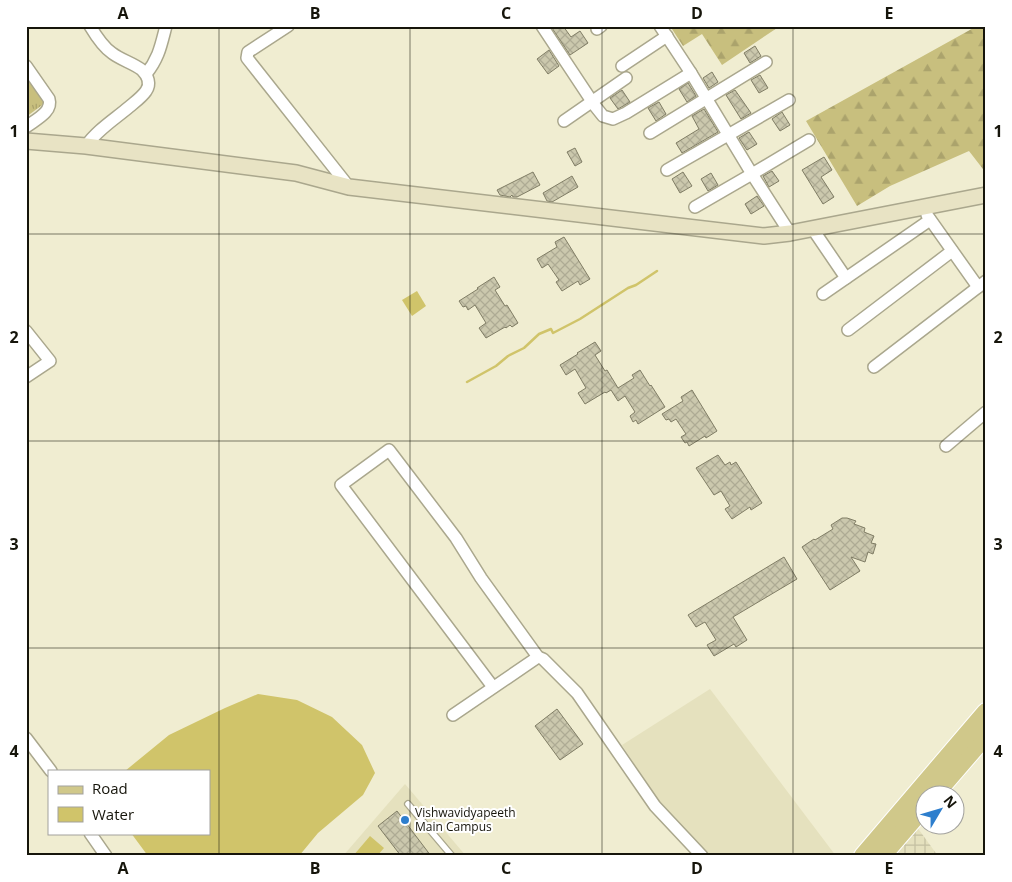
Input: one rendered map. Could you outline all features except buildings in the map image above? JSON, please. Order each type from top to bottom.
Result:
[{"type":"main road","points":[[26,141],[86,146],[296,173],[350,187],[764,236],[790,233],[986,194]]},
{"type":"main road","points":[[863,856],[986,712]]},
{"type":"main road","points":[[944,784],[986,735]]},
{"type":"main road","points":[[882,856],[914,819]]},
{"type":"street","points":[[86,146],[94,136],[145,92],[149,82],[146,74],[136,66],[110,52],[90,26]]},
{"type":"street","points":[[146,74],[162,44],[166,26]]},
{"type":"street","points":[[288,26],[248,52],[247,58],[350,187]]},
{"type":"street","points":[[542,26],[603,116],[614,119],[626,114],[691,73]]},
{"type":"street","points":[[622,66],[663,31],[790,233]]},
{"type":"street","points":[[650,133],[766,62]]},
{"type":"street","points":[[26,66],[50,102],[44,114],[26,127]]},
{"type":"street","points":[[564,121],[626,78]]},
{"type":"street","points":[[667,170],[790,100]]},
{"type":"street","points":[[695,207],[810,140]]},
{"type":"street","points":[[874,367],[982,284],[952,251],[920,207]]},
{"type":"street","points":[[823,294],[930,220]]},
{"type":"street","points":[[812,228],[846,278]]},
{"type":"street","points":[[848,330],[952,251]]},
{"type":"street","points":[[26,331],[50,361],[26,377]]},
{"type":"street","points":[[946,446],[986,412]]},
{"type":"street","points":[[493,687],[341,485],[390,450],[456,538],[481,578],[538,657],[543,658],[576,693],[655,806],[702,856]]},
{"type":"street","points":[[452,715],[538,657]]},
{"type":"street","points":[[26,738],[50,770]]},
{"type":"street","points":[[91,834],[106,856]]},
{"type":"lane","points":[[408,804],[452,856]]},
{"type":"shaded area","points":[[710,689],[836,856],[710,856],[656,798],[622,745]]},
{"type":"shaded area","name":"Vishwavidyapeeth Main Campus","points":[[405,784],[466,856],[343,856]]},
{"type":"shaded area","points":[[914,830],[914,834],[922,834],[938,856],[891,856]]},
{"type":"green space","points":[[670,26],[780,26],[722,65],[702,34],[683,46]]},
{"type":"green space","points":[[977,26],[986,26],[986,173],[969,151],[890,186],[857,206],[806,121]]},
{"type":"green space","points":[[26,77],[45,103],[26,117]]},
{"type":"water","points":[[417,291],[426,306],[412,316],[402,300]]},
{"type":"water","points":[[258,694],[297,700],[332,717],[362,745],[375,773],[363,795],[318,833],[299,856],[148,856],[132,834],[210,834],[210,770],[126,770],[169,735]]},
{"type":"water","points":[[370,836],[384,848],[377,856],[353,856]]},
{"type":"waterway","points":[[467,382],[524,348],[539,334],[551,329],[553,333],[580,319],[657,271]]},
{"type":"place","name":"Vishwavidyapeeth Main Campus","points":[[405,820]]}]
